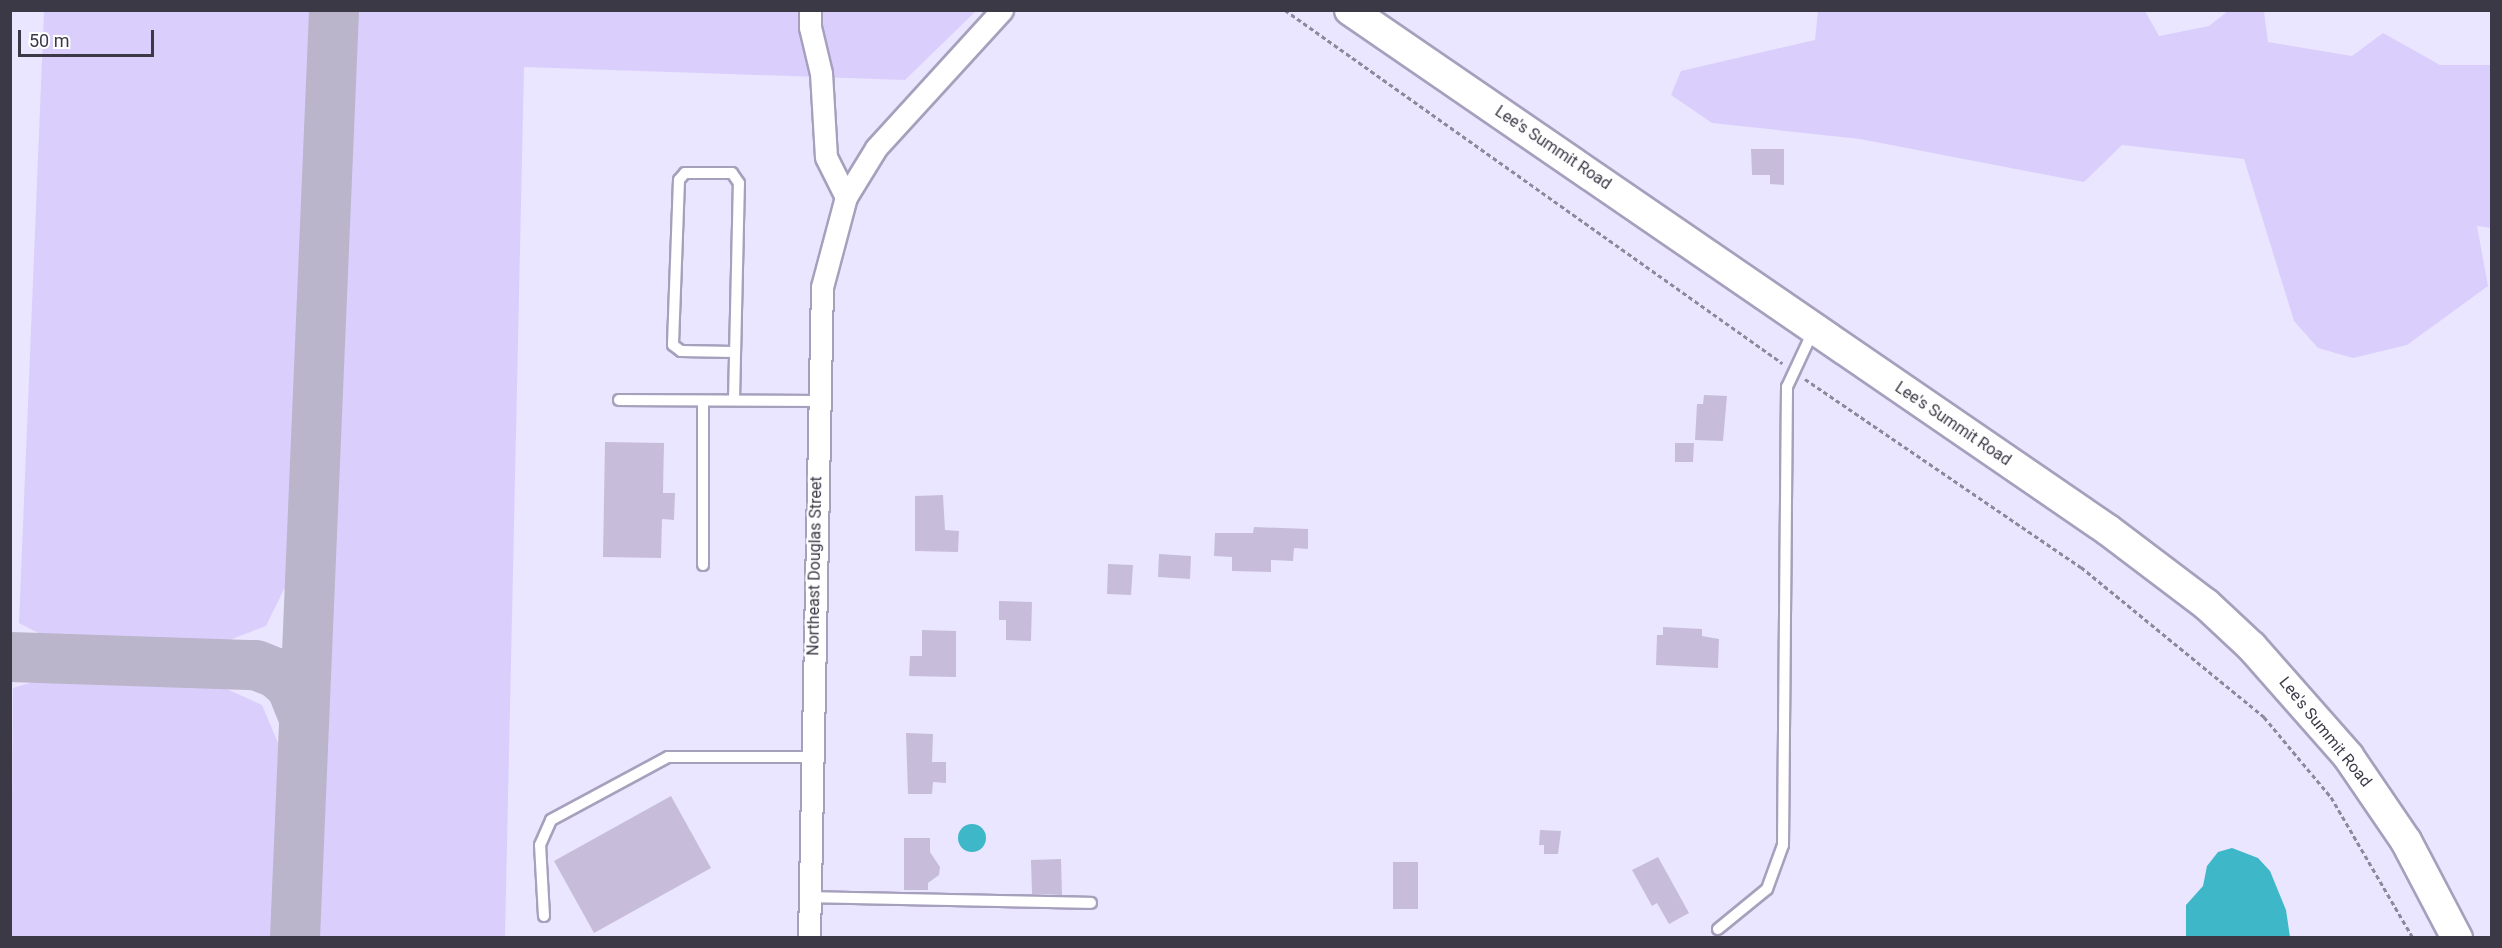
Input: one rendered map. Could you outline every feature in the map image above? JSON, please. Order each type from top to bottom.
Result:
[{"type":"main road","name":"Lee's Summit Road","points":[[1350,10],[2158,565],[2252,647],[2322,724],[2378,798],[2406,841],[2457,938]]},
{"type":"street","points":[[810,10],[810,27],[821,74],[826,157],[846,197]]},
{"type":"street","name":"Northeast Douglas Street","points":[[809,938],[822,287],[846,197],[876,148],[1002,10]]},
{"type":"lane","points":[[734,352],[681,351],[673,345],[679,180],[685,173],[732,173],[739,183],[734,400]]},
{"type":"lane","points":[[1718,929],[1767,889],[1783,845],[1786,425],[1791,370],[1814,329]]},
{"type":"lane","points":[[619,399],[818,401]]},
{"type":"lane","points":[[703,401],[703,565]]},
{"type":"lane","points":[[544,916],[540,845],[551,820],[668,757],[812,758]]},
{"type":"lane","points":[[809,897],[1091,903]]},
{"type":"path","points":[[1285,10],[1791,370],[2081,567],[2264,717],[2331,797],[2413,938]]},
{"type":"shaded area","points":[[44,11],[318,11],[296,499],[286,585],[266,626],[227,641],[143,645],[48,638],[19,623]]},
{"type":"shaded area","points":[[347,11],[976,11],[905,80],[524,67],[505,937],[310,938]]},
{"type":"shaded area","points":[[1818,11],[2145,11],[2159,36],[2209,26],[2228,11],[2264,11],[2268,42],[2352,56],[2383,33],[2440,65],[2491,65],[2491,228],[2477,226],[2488,286],[2407,345],[2353,358],[2318,348],[2294,321],[2244,159],[2122,145],[2084,182],[1860,139],[1712,123],[1671,95],[1681,71],[1815,40]]},
{"type":"shaded area","points":[[129,675],[218,685],[262,705],[284,757],[287,831],[282,937],[11,937],[13,688],[49,677]]},
{"type":"water","points":[[972,824],[982,828],[986,838],[982,848],[972,852],[962,848],[958,838],[962,828]]},
{"type":"water","points":[[2232,848],[2258,858],[2270,871],[2286,910],[2290,937],[2186,937],[2186,905],[2203,886],[2207,866],[2218,852]]},
{"type":"building","points":[[1751,149],[1784,149],[1784,185],[1770,184],[1770,175],[1752,175]]},
{"type":"building","points":[[1704,395],[1727,396],[1723,441],[1695,440],[1697,404],[1703,404]]},
{"type":"building","points":[[605,442],[664,443],[663,493],[675,493],[674,520],[662,519],[661,558],[603,557]]},
{"type":"building","points":[[1675,443],[1694,443],[1693,462],[1675,462]]},
{"type":"building","points":[[943,495],[945,530],[959,531],[958,552],[915,551],[915,496]]},
{"type":"building","points":[[1254,527],[1308,529],[1308,549],[1294,548],[1293,561],[1271,560],[1271,572],[1232,571],[1232,557],[1214,556],[1215,533],[1253,533]]},
{"type":"building","points":[[1159,554],[1191,556],[1190,579],[1158,577]]},
{"type":"building","points":[[1108,564],[1133,565],[1131,595],[1107,594]]},
{"type":"building","points":[[999,601],[1032,602],[1031,641],[1006,640],[1006,620],[999,620]]},
{"type":"building","points":[[1663,627],[1702,629],[1702,636],[1719,639],[1718,668],[1656,665],[1657,635],[1663,635]]},
{"type":"building","points":[[922,630],[956,631],[956,677],[909,676],[910,656],[922,656]]},
{"type":"building","points":[[906,733],[933,734],[932,762],[946,762],[946,783],[933,782],[932,794],[908,794]]},
{"type":"building","points":[[671,796],[711,868],[594,933],[554,861]]},
{"type":"building","points":[[1540,830],[1561,831],[1558,854],[1544,854],[1544,845],[1539,845]]},
{"type":"building","points":[[904,838],[930,838],[930,852],[940,867],[939,875],[928,883],[928,890],[904,890]]},
{"type":"building","points":[[1658,857],[1689,913],[1669,924],[1657,903],[1652,906],[1632,870]]},
{"type":"building","points":[[1061,859],[1062,895],[1032,894],[1031,860]]},
{"type":"building","points":[[1393,862],[1418,862],[1418,909],[1393,909]]},
{"type":"taxiway","points":[[295,938],[334,10]]},
{"type":"taxiway","points":[[10,657],[256,665],[276,673],[291,686],[304,718]]}]
